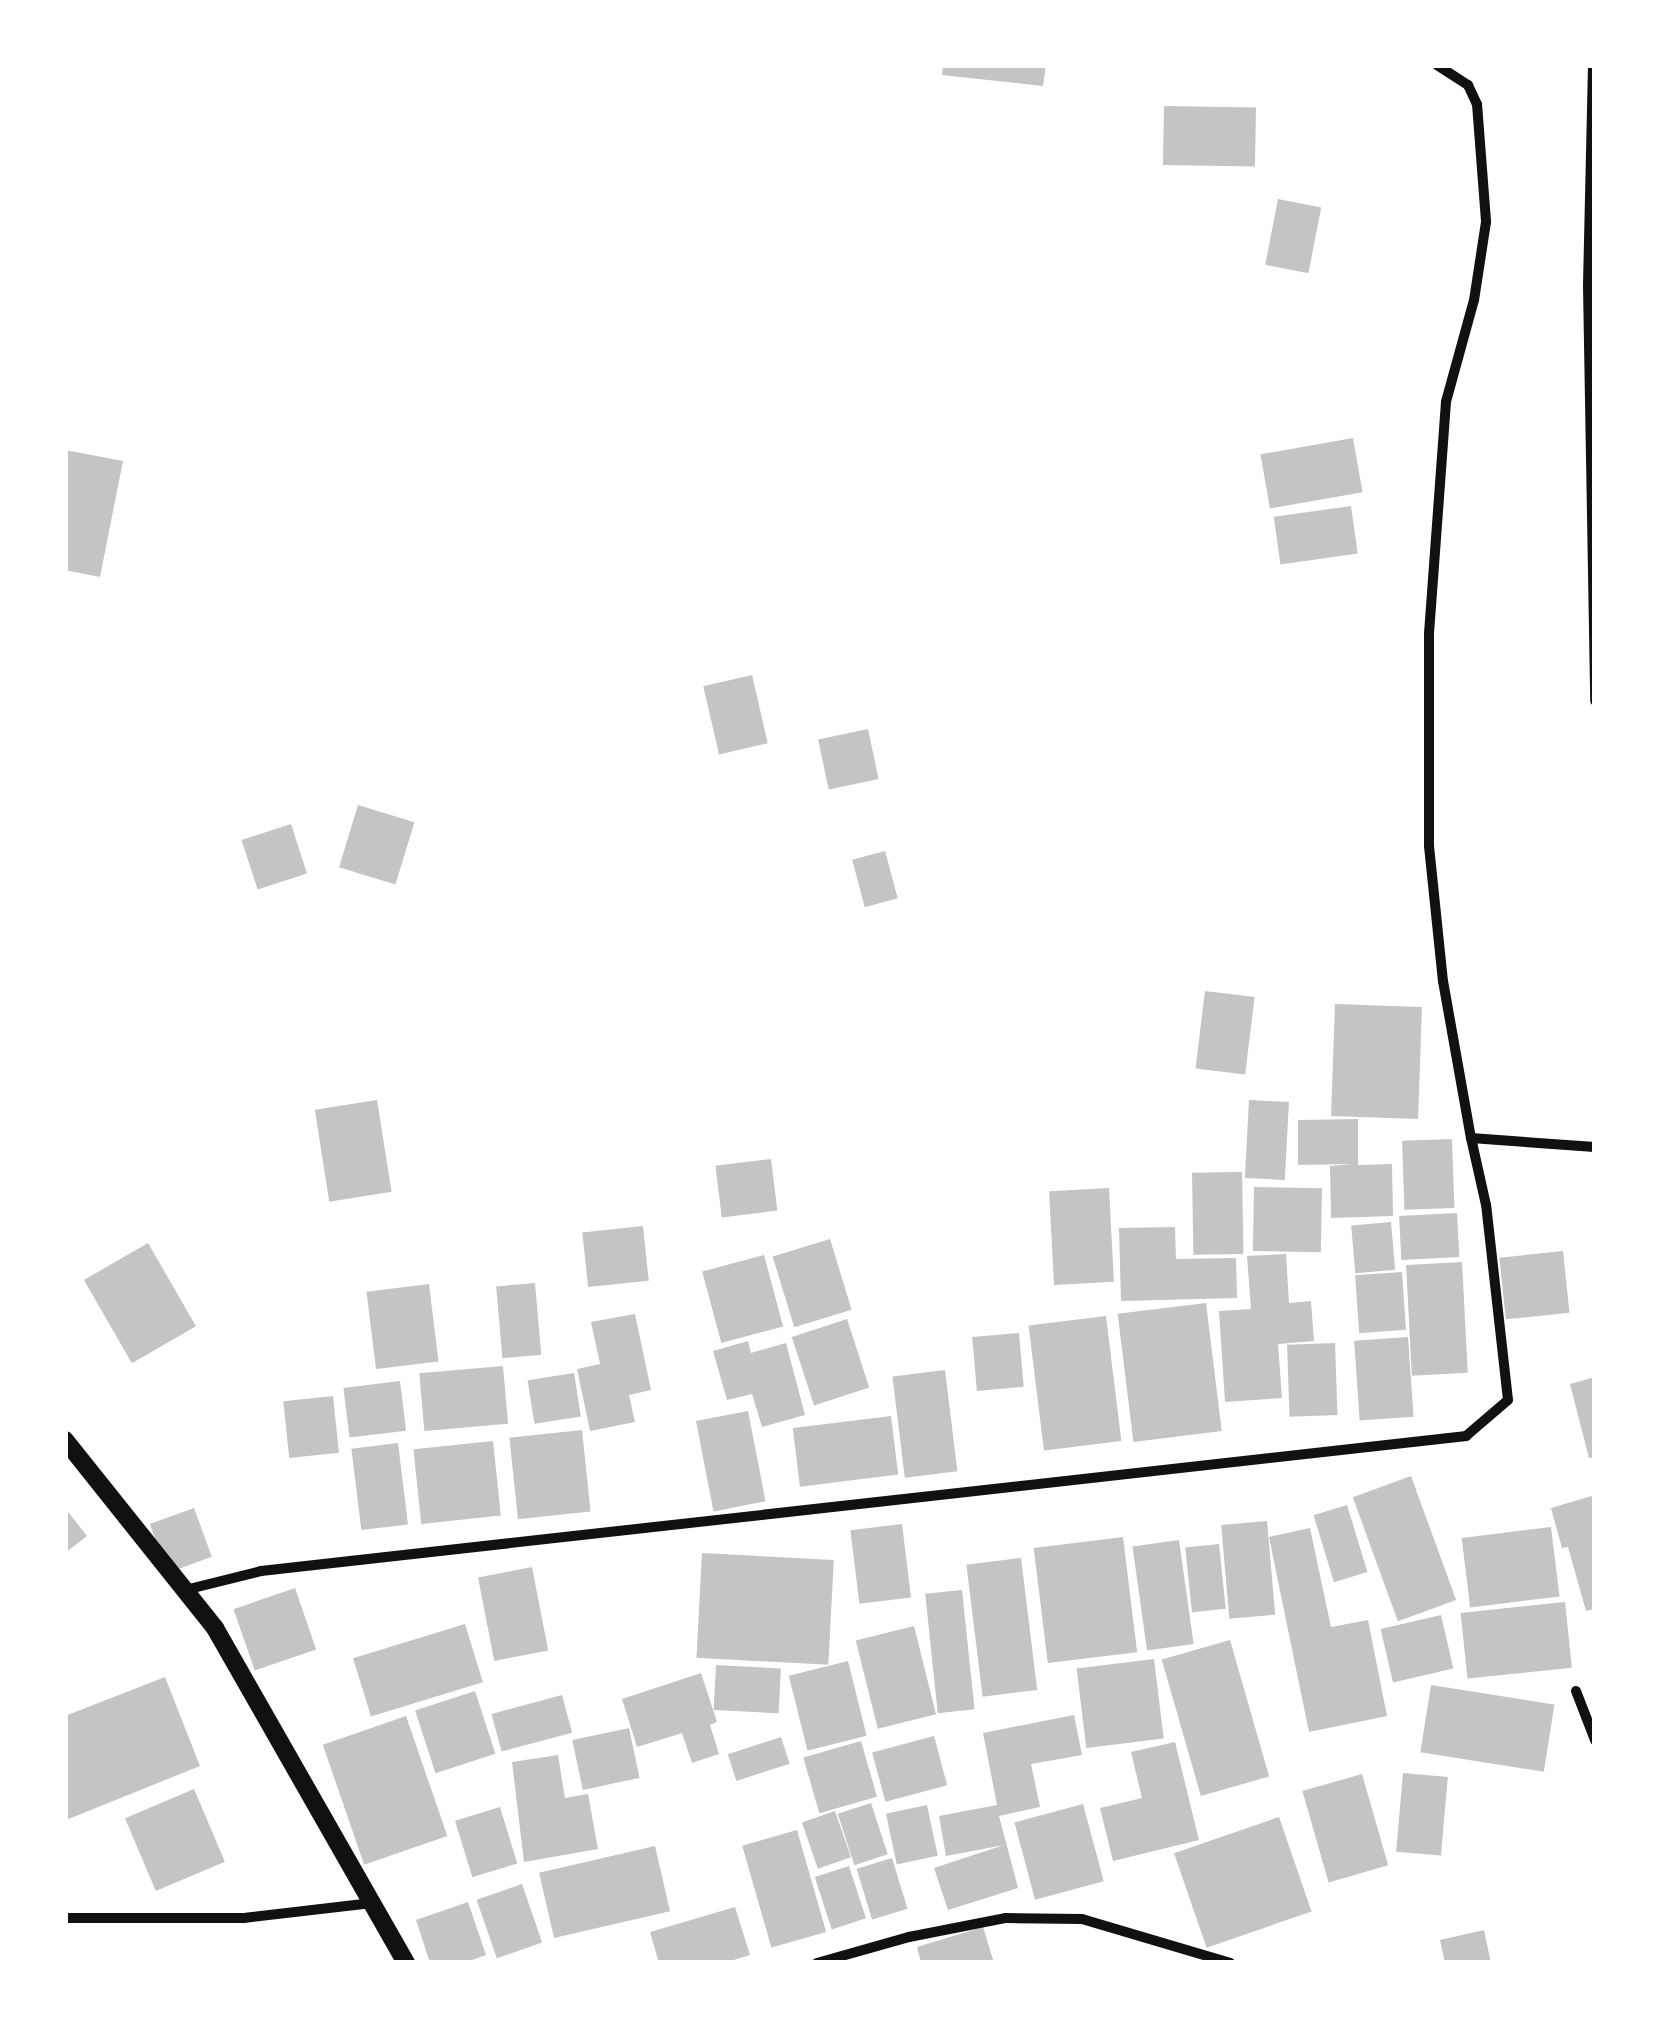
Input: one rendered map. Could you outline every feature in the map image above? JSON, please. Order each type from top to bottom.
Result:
[{"type":"street","points":[[184,1590],[261,1571],[1466,1436],[1508,1400],[1486,1206],[1443,981],[1429,846],[1429,634],[1446,402],[1474,300],[1486,222],[1477,104],[1468,86],[1437,65]]},
{"type":"street","points":[[1593,65],[1588,306],[1595,701]]},
{"type":"street","points":[[1471,1138],[1595,1147]]},
{"type":"street","points":[[65,1440],[215,1628],[406,1963]]},
{"type":"street","points":[[1576,1691],[1595,1740]]},
{"type":"street","points":[[65,1918],[244,1918],[372,1903]]},
{"type":"street","points":[[817,1963],[909,1937],[1006,1918],[1082,1919],[1232,1963]]},
{"type":"building","points":[[943,65],[1046,65],[1043,86],[942,75]]},
{"type":"building","points":[[1164,106],[1256,108],[1255,167],[1163,165]]},
{"type":"building","points":[[1278,199],[1321,207],[1308,273],[1265,265]]},
{"type":"building","points":[[1353,438],[1363,492],[1270,508],[1260,454]]},
{"type":"building","points":[[65,450],[123,461],[100,577],[65,570]]},
{"type":"building","points":[[1351,506],[1358,554],[1280,564],[1274,517]]},
{"type":"building","points":[[752,675],[768,743],[719,754],[703,686]]},
{"type":"building","points":[[868,729],[879,779],[829,789],[818,740]]},
{"type":"building","points":[[358,805],[414,822],[395,884],[339,867]]},
{"type":"building","points":[[291,824],[307,873],[258,890],[242,840]]},
{"type":"building","points":[[885,851],[898,898],[865,907],[852,860]]},
{"type":"building","points":[[1205,991],[1255,997],[1245,1075],[1195,1068]]},
{"type":"building","points":[[1335,1004],[1422,1007],[1418,1119],[1331,1116]]},
{"type":"building","points":[[377,1100],[392,1192],[329,1202],[315,1110]]},
{"type":"building","points":[[1249,1100],[1289,1102],[1285,1180],[1245,1178]]},
{"type":"building","points":[[1358,1119],[1358,1165],[1392,1164],[1393,1216],[1331,1218],[1330,1166],[1352,1164],[1298,1165],[1298,1120]]},
{"type":"building","points":[[1452,1139],[1454,1208],[1404,1210],[1402,1141]]},
{"type":"building","points":[[771,1159],[777,1211],[722,1217],[715,1166]]},
{"type":"building","points":[[1242,1172],[1243,1254],[1193,1255],[1192,1173]]},
{"type":"building","points":[[1254,1187],[1322,1188],[1321,1252],[1253,1251]]},
{"type":"building","points":[[1109,1188],[1114,1282],[1054,1285],[1049,1191]]},
{"type":"building","points":[[1457,1213],[1459,1257],[1401,1260],[1399,1216]]},
{"type":"building","points":[[1391,1222],[1395,1270],[1355,1273],[1351,1225]]},
{"type":"building","points":[[643,1226],[649,1281],[588,1287],[582,1232]]},
{"type":"building","points":[[1175,1227],[1176,1259],[1236,1258],[1237,1298],[1121,1301],[1119,1228]]},
{"type":"building","points":[[830,1239],[852,1310],[794,1327],[773,1257]]},
{"type":"building","points":[[148,1243],[196,1326],[132,1363],[84,1280]]},
{"type":"building","points":[[1563,1251],[1569,1313],[1506,1319],[1499,1258]]},
{"type":"building","points":[[1286,1254],[1289,1303],[1311,1301],[1314,1341],[1278,1344],[1282,1398],[1225,1402],[1219,1311],[1251,1309],[1247,1256]]},
{"type":"building","points":[[764,1255],[783,1326],[721,1343],[702,1272]]},
{"type":"building","points":[[1462,1262],[1468,1373],[1412,1376],[1406,1265]]},
{"type":"building","points":[[1402,1272],[1406,1330],[1359,1333],[1355,1275]]},
{"type":"building","points":[[535,1283],[541,1355],[502,1358],[496,1286]]},
{"type":"building","points":[[429,1284],[439,1361],[376,1369],[366,1292]]},
{"type":"building","points":[[1206,1303],[1222,1431],[1133,1442],[1118,1314]]},
{"type":"building","points":[[635,1314],[651,1390],[629,1395],[635,1422],[590,1431],[577,1369],[600,1364],[591,1322]]},
{"type":"building","points":[[1106,1316],[1121,1441],[1044,1451],[1029,1326]]},
{"type":"building","points":[[847,1319],[869,1387],[814,1405],[792,1337]]},
{"type":"building","points":[[1019,1333],[1024,1387],[977,1391],[972,1337]]},
{"type":"building","points":[[1408,1337],[1414,1417],[1360,1421],[1354,1341]]},
{"type":"building","points":[[748,1341],[751,1353],[786,1343],[805,1415],[762,1427],[752,1394],[727,1400],[713,1351]]},
{"type":"building","points":[[1335,1343],[1338,1415],[1290,1417],[1287,1345]]},
{"type":"building","points":[[503,1366],[508,1424],[424,1431],[419,1373]]},
{"type":"building","points":[[945,1370],[957,1471],[905,1478],[892,1376]]},
{"type":"building","points":[[574,1373],[581,1416],[534,1424],[528,1380]]},
{"type":"building","points":[[1595,1377],[1595,1457],[1589,1458],[1570,1384]]},
{"type":"building","points":[[400,1381],[406,1431],[350,1438],[343,1388]]},
{"type":"building","points":[[333,1396],[339,1453],[289,1458],[283,1401]]},
{"type":"building","points":[[748,1411],[766,1501],[714,1511],[696,1421]]},
{"type":"building","points":[[891,1416],[898,1475],[800,1487],[793,1428]]},
{"type":"building","points":[[582,1430],[591,1512],[518,1519],[509,1438]]},
{"type":"building","points":[[493,1441],[501,1516],[421,1524],[413,1449]]},
{"type":"building","points":[[398,1443],[408,1524],[361,1530],[351,1449]]},
{"type":"building","points":[[1411,1476],[1456,1600],[1398,1621],[1353,1497]]},
{"type":"building","points":[[1595,1495],[1595,1609],[1586,1611],[1568,1547],[1562,1548],[1551,1508]]},
{"type":"building","points":[[1347,1505],[1367,1572],[1334,1582],[1314,1515]]},
{"type":"building","points":[[65,1508],[87,1536],[65,1553]]},
{"type":"building","points":[[194,1508],[212,1557],[168,1573],[150,1524]]},
{"type":"building","points":[[1267,1521],[1275,1615],[1229,1619],[1221,1525]]},
{"type":"building","points":[[902,1524],[911,1597],[859,1604],[850,1530]]},
{"type":"building","points":[[1551,1527],[1560,1596],[1470,1607],[1462,1538]]},
{"type":"building","points":[[1310,1528],[1331,1627],[1368,1620],[1387,1716],[1309,1732],[1269,1537]]},
{"type":"building","points":[[1123,1537],[1137,1652],[1048,1663],[1034,1548]]},
{"type":"building","points":[[1179,1540],[1194,1644],[1147,1651],[1132,1547]]},
{"type":"building","points":[[1219,1544],[1226,1609],[1192,1612],[1185,1548]]},
{"type":"building","points":[[702,1553],[834,1560],[828,1665],[697,1658]]},
{"type":"building","points":[[1021,1558],[1037,1690],[983,1697],[966,1565]]},
{"type":"building","points":[[532,1567],[548,1650],[494,1661],[478,1577]]},
{"type":"building","points":[[295,1588],[316,1649],[255,1671],[234,1609]]},
{"type":"building","points":[[962,1590],[975,1709],[938,1713],[925,1594]]},
{"type":"building","points":[[1565,1602],[1572,1668],[1467,1679],[1461,1613]]},
{"type":"building","points":[[1441,1615],[1453,1669],[1393,1683],[1381,1629]]},
{"type":"building","points":[[465,1624],[483,1682],[371,1717],[353,1658]]},
{"type":"building","points":[[914,1626],[936,1714],[878,1729],[856,1641]]},
{"type":"building","points":[[1230,1640],[1269,1776],[1201,1796],[1162,1660]]},
{"type":"building","points":[[1154,1659],[1164,1738],[1086,1748],[1077,1669]]},
{"type":"building","points":[[848,1661],[867,1736],[807,1750],[789,1676]]},
{"type":"building","points":[[716,1665],[781,1668],[779,1713],[714,1710]]},
{"type":"building","points":[[701,1673],[717,1722],[710,1725],[719,1754],[692,1763],[682,1733],[637,1747],[622,1699]]},
{"type":"building","points":[[165,1677],[200,1766],[66,1820],[65,1716]]},
{"type":"building","points":[[1431,1685],[1554,1705],[1544,1772],[1420,1752]]},
{"type":"building","points":[[475,1691],[495,1754],[435,1773],[415,1710]]},
{"type":"building","points":[[562,1695],[572,1733],[502,1752],[491,1714]]},
{"type":"building","points":[[1074,1715],[1082,1755],[1031,1764],[1040,1807],[999,1816],[1018,1888],[948,1910],[934,1868],[1004,1845],[946,1856],[939,1816],[997,1805],[983,1733]]},
{"type":"building","points":[[406,1716],[447,1836],[364,1865],[323,1745]]},
{"type":"building","points":[[629,1728],[640,1778],[583,1790],[572,1740]]},
{"type":"building","points":[[934,1736],[947,1785],[885,1802],[872,1753]]},
{"type":"building","points":[[781,1737],[790,1764],[736,1781],[728,1754]]},
{"type":"building","points":[[861,1741],[877,1797],[819,1813],[803,1758]]},
{"type":"building","points":[[1175,1742],[1199,1840],[1113,1861],[1100,1808],[1142,1798],[1131,1752]]},
{"type":"building","points":[[558,1755],[565,1798],[588,1794],[598,1849],[524,1862],[512,1762]]},
{"type":"building","points":[[1403,1773],[1448,1777],[1441,1856],[1396,1852]]},
{"type":"building","points":[[1362,1774],[1388,1865],[1329,1882],[1302,1791]]},
{"type":"building","points":[[194,1789],[225,1862],[156,1891],[125,1818]]},
{"type":"building","points":[[871,1803],[888,1854],[854,1865],[838,1814]]},
{"type":"building","points":[[1083,1804],[1104,1881],[1035,1900],[1014,1822]]},
{"type":"building","points":[[927,1805],[938,1856],[897,1865],[886,1814]]},
{"type":"building","points":[[500,1807],[517,1863],[472,1877],[455,1821]]},
{"type":"building","points":[[835,1811],[851,1857],[818,1869],[802,1822]]},
{"type":"building","points":[[1279,1817],[1312,1912],[1207,1948],[1174,1853]]},
{"type":"building","points":[[797,1830],[826,1932],[771,1948],[742,1846]]},
{"type":"building","points":[[655,1846],[670,1911],[554,1938],[539,1873]]},
{"type":"building","points":[[892,1858],[907,1909],[872,1920],[857,1869]]},
{"type":"building","points":[[849,1866],[866,1918],[832,1929],[815,1877]]},
{"type":"building","points":[[522,1884],[542,1943],[497,1958],[477,1900]]},
{"type":"building","points":[[468,1902],[486,1955],[464,1963],[430,1963],[416,1920]]},
{"type":"building","points":[[735,1907],[750,1955],[724,1963],[659,1963],[650,1932]]},
{"type":"building","points":[[983,1927],[994,1963],[921,1963],[917,1947]]},
{"type":"building","points":[[1484,1930],[1491,1963],[1445,1963],[1440,1940]]}]
